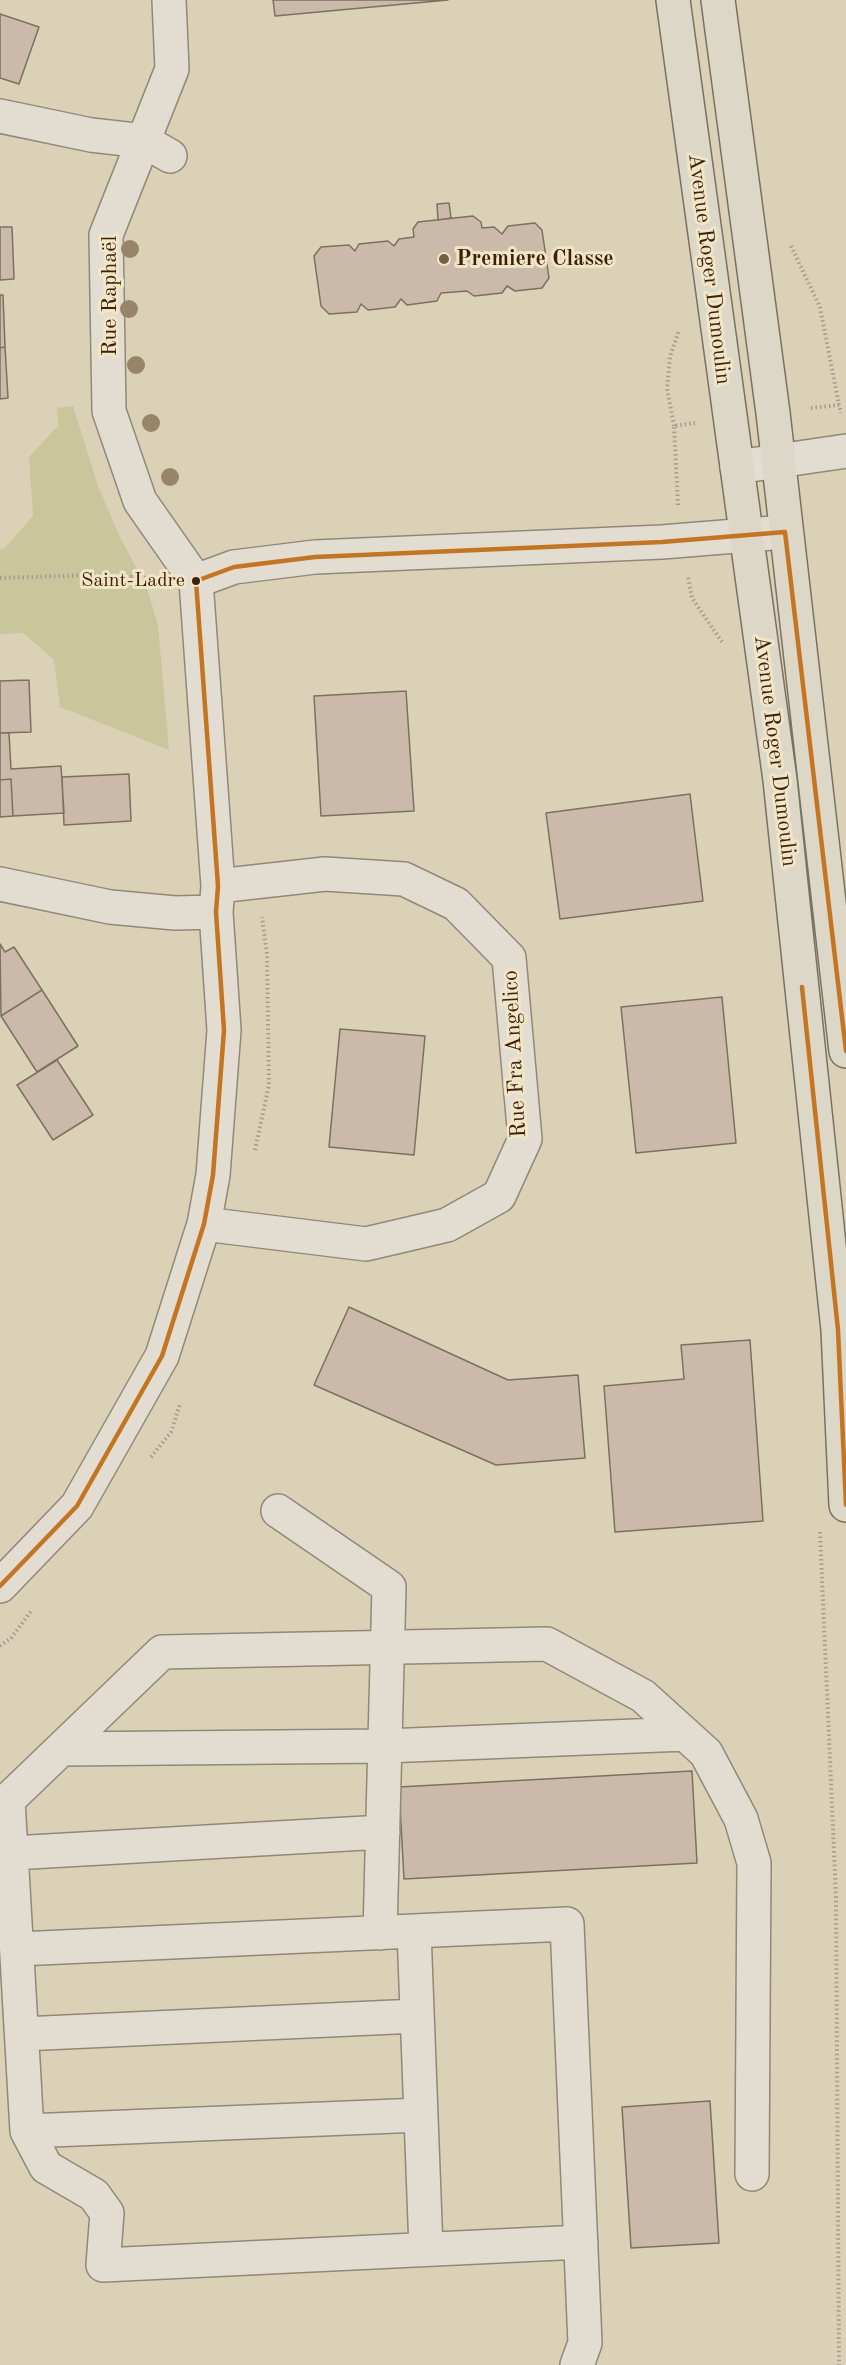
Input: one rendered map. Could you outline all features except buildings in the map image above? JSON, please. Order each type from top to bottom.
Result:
[{"type":"main road","name":"Avenue Roger Dumoulin","points":[[673,0],[780,780],[836,1306],[846,1505]]},
{"type":"main road","name":"Avenue Roger Dumoulin","points":[[718,0],[778,460],[846,1051]]},
{"type":"street","name":"Rue Raphaël","points":[[169,0],[172,69],[157,149],[106,235],[109,411],[140,501],[196,581]]},
{"type":"street","points":[[0,116],[157,149]]},
{"type":"street","points":[[736,467],[846,451]]},
{"type":"street","points":[[0,1586],[77,1506],[156,1366],[204,1224],[213,1175],[224,1030],[196,581],[234,567],[315,556],[680,541],[785,532]]},
{"type":"street","name":"Rue Fra Angelico","points":[[0,884],[110,908],[175,913],[217,899],[325,874],[404,879],[456,904],[509,958],[525,1139],[499,1196],[447,1225],[366,1244],[204,1224]]},
{"type":"street","points":[[278,1511],[389,1587],[380,1932]]},
{"type":"street","points":[[580,2242],[103,2265],[107,2213],[94,2195],[46,2167],[27,2131],[8,1800],[162,1652],[388,1645],[547,1644],[643,1696],[706,1753],[736,1809],[754,1863],[752,2174]]},
{"type":"street","points":[[61,1749],[385,1746],[685,1734]]},
{"type":"street","points":[[12,1853],[382,1832]]},
{"type":"street","points":[[18,1949],[567,1924],[585,2343],[577,2365]]},
{"type":"street","points":[[414,1931],[426,2249]]},
{"type":"street","points":[[22,2034],[417,2016]]},
{"type":"street","points":[[27,2131],[421,2115]]},
{"type":"path","points":[[806,409],[839,405],[841,415]]},
{"type":"path","points":[[680,541],[674,426],[729,419]]},
{"type":"path","points":[[0,578],[92,575],[196,581]]},
{"type":"path","points":[[692,598],[723,643]]},
{"type":"path","points":[[820,1529],[836,1897],[839,2365]]},
{"type":"shaded area","points":[[73,406],[98,486],[120,537],[146,586],[158,625],[169,750],[60,707],[54,660],[23,633],[0,634],[0,549],[4,549],[33,516],[29,457],[58,426],[57,408]]},
{"type":"transit line","points":[[196,581],[234,567],[315,557],[662,542],[785,532],[846,1051]]},
{"type":"transit line","points":[[0,1586],[77,1506],[162,1356],[204,1224],[213,1175],[224,1030],[216,912],[218,886],[196,581]]},
{"type":"transit line","points":[[802,987],[838,1330],[846,1505]]},
{"type":"place","name":"Premiere Classe","points":[[444,259]]},
{"type":"place","name":"Saint-Ladre","points":[[196,581]]}]
